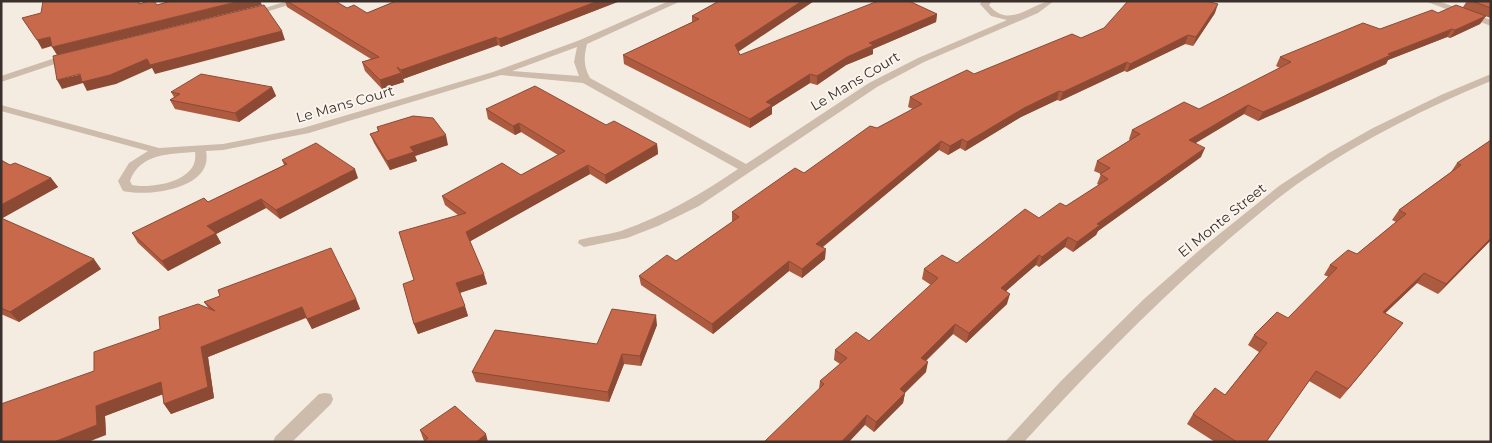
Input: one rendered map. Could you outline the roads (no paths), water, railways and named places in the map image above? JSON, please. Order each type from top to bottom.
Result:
[{"type":"street","points":[[243,16],[297,1]]},
{"type":"street","name":"Le Mans Court","points":[[1,108],[160,151],[200,149],[263,140],[305,131],[496,74],[583,42],[677,1]]},
{"type":"street","points":[[988,1],[984,4],[988,10],[996,15],[1018,18]]},
{"type":"street","name":"Le Mans Court","points":[[584,242],[622,235],[654,223],[695,203],[744,168],[873,85],[921,60],[988,32],[1050,1]]},
{"type":"street","points":[[1429,1],[1491,23]]},
{"type":"street","points":[[583,42],[578,56],[579,68],[586,80]]},
{"type":"street","points":[[1,79],[83,53]]},
{"type":"street","name":"Le Mans Court","points":[[496,74],[532,74],[586,80],[744,168]]},
{"type":"street","name":"El Monte Street","points":[[1013,442],[1094,354],[1186,267],[1252,214],[1311,169],[1375,131],[1491,77]]},
{"type":"street","name":"Le Mans Court","points":[[160,151],[136,162],[127,171],[124,181],[127,188],[137,192],[153,191],[185,180],[202,162],[203,157],[200,149]]},
{"type":"street","points":[[281,442],[325,399]]}]
